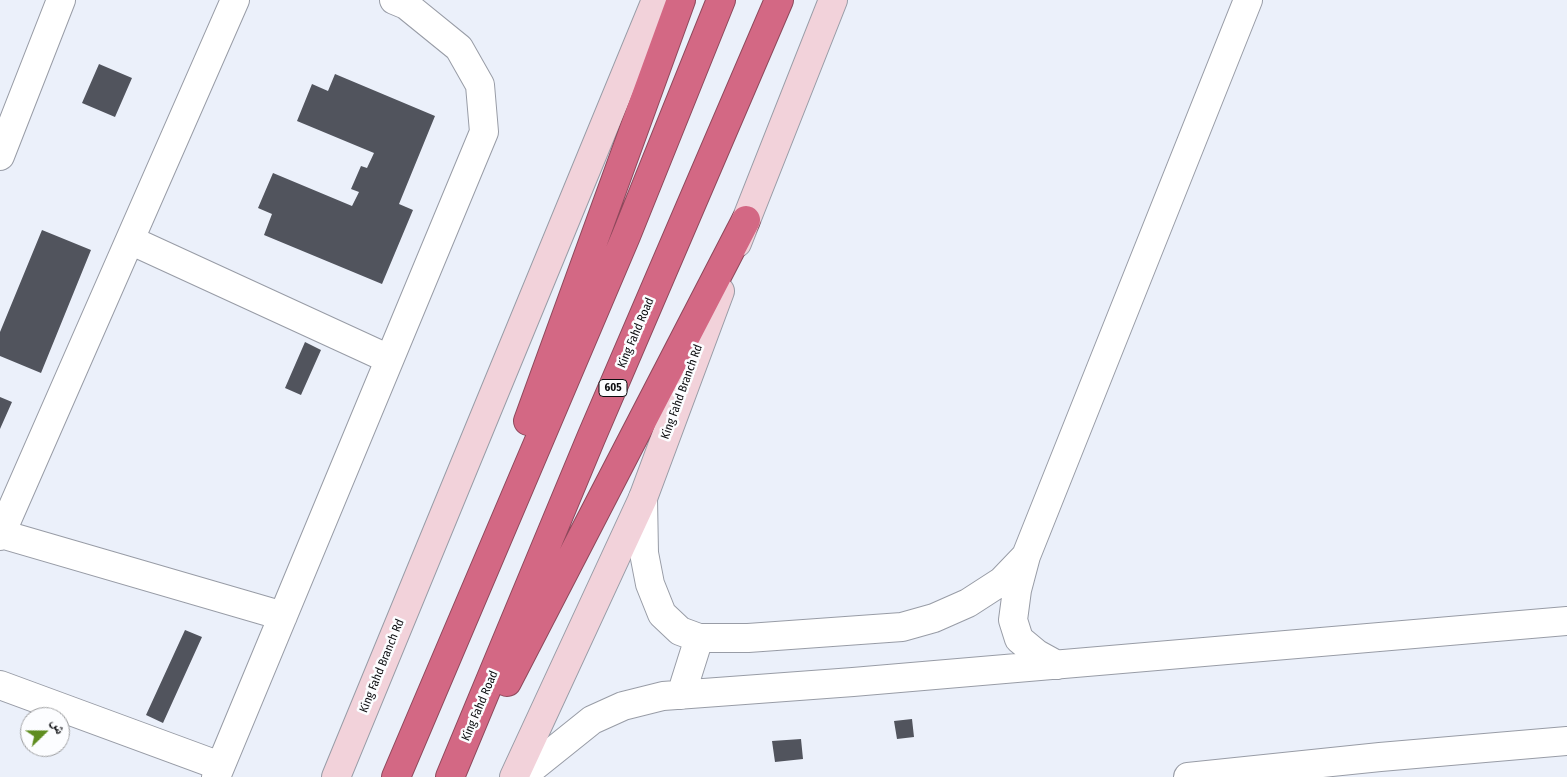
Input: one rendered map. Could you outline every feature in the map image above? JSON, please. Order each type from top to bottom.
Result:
[{"type":"highway","points":[[399,771],[681,0]]},
{"type":"highway","points":[[399,771],[626,236],[721,0]]},
{"type":"highway","name":"King Fahd Road","points":[[450,777],[591,438],[779,0]]},
{"type":"highway","points":[[458,777],[746,220]]},
{"type":"main road","name":"King Fahd Branch Rd","points":[[336,777],[656,0]]},
{"type":"main road","name":"King Fahd Branch Rd","points":[[514,777],[643,498],[746,220],[833,0]]},
{"type":"street","points":[[0,156],[61,0]]},
{"type":"street","points":[[235,0],[0,535],[283,616]]},
{"type":"street","points":[[0,685],[218,772],[484,132],[480,85],[459,48],[406,5],[394,0]]},
{"type":"street","points":[[1057,665],[1037,654],[1020,639],[1013,620],[1017,590],[1026,556],[1248,0]]},
{"type":"street","points":[[130,240],[389,359]]},
{"type":"street","points":[[643,498],[644,553],[650,584],[662,614],[680,631],[699,638],[748,638],[902,627],[934,618],[968,603],[1002,581],[1026,556]]},
{"type":"street","points":[[521,777],[592,720],[623,706],[663,696],[1057,665],[1567,621]]},
{"type":"street","points":[[681,695],[699,638]]},
{"type":"street","points":[[1188,777],[1380,756],[1567,741]]},
{"type":"building","points":[[99,64],[132,78],[115,117],[82,103]]},
{"type":"building","points":[[335,74],[435,116],[399,204],[413,210],[382,284],[264,235],[272,214],[258,208],[273,173],[352,206],[359,192],[351,189],[361,166],[367,168],[374,153],[297,121],[312,84],[328,91]]},
{"type":"building","points":[[42,230],[91,250],[41,373],[0,356],[0,332]]},
{"type":"building","points":[[305,342],[321,350],[301,395],[285,388]]},
{"type":"building","points":[[0,397],[12,402],[0,429]]},
{"type":"building","points":[[185,630],[202,637],[163,723],[146,715]]},
{"type":"building","points":[[912,719],[914,737],[897,739],[894,721]]},
{"type":"building","points":[[801,739],[803,759],[775,762],[772,741]]}]
